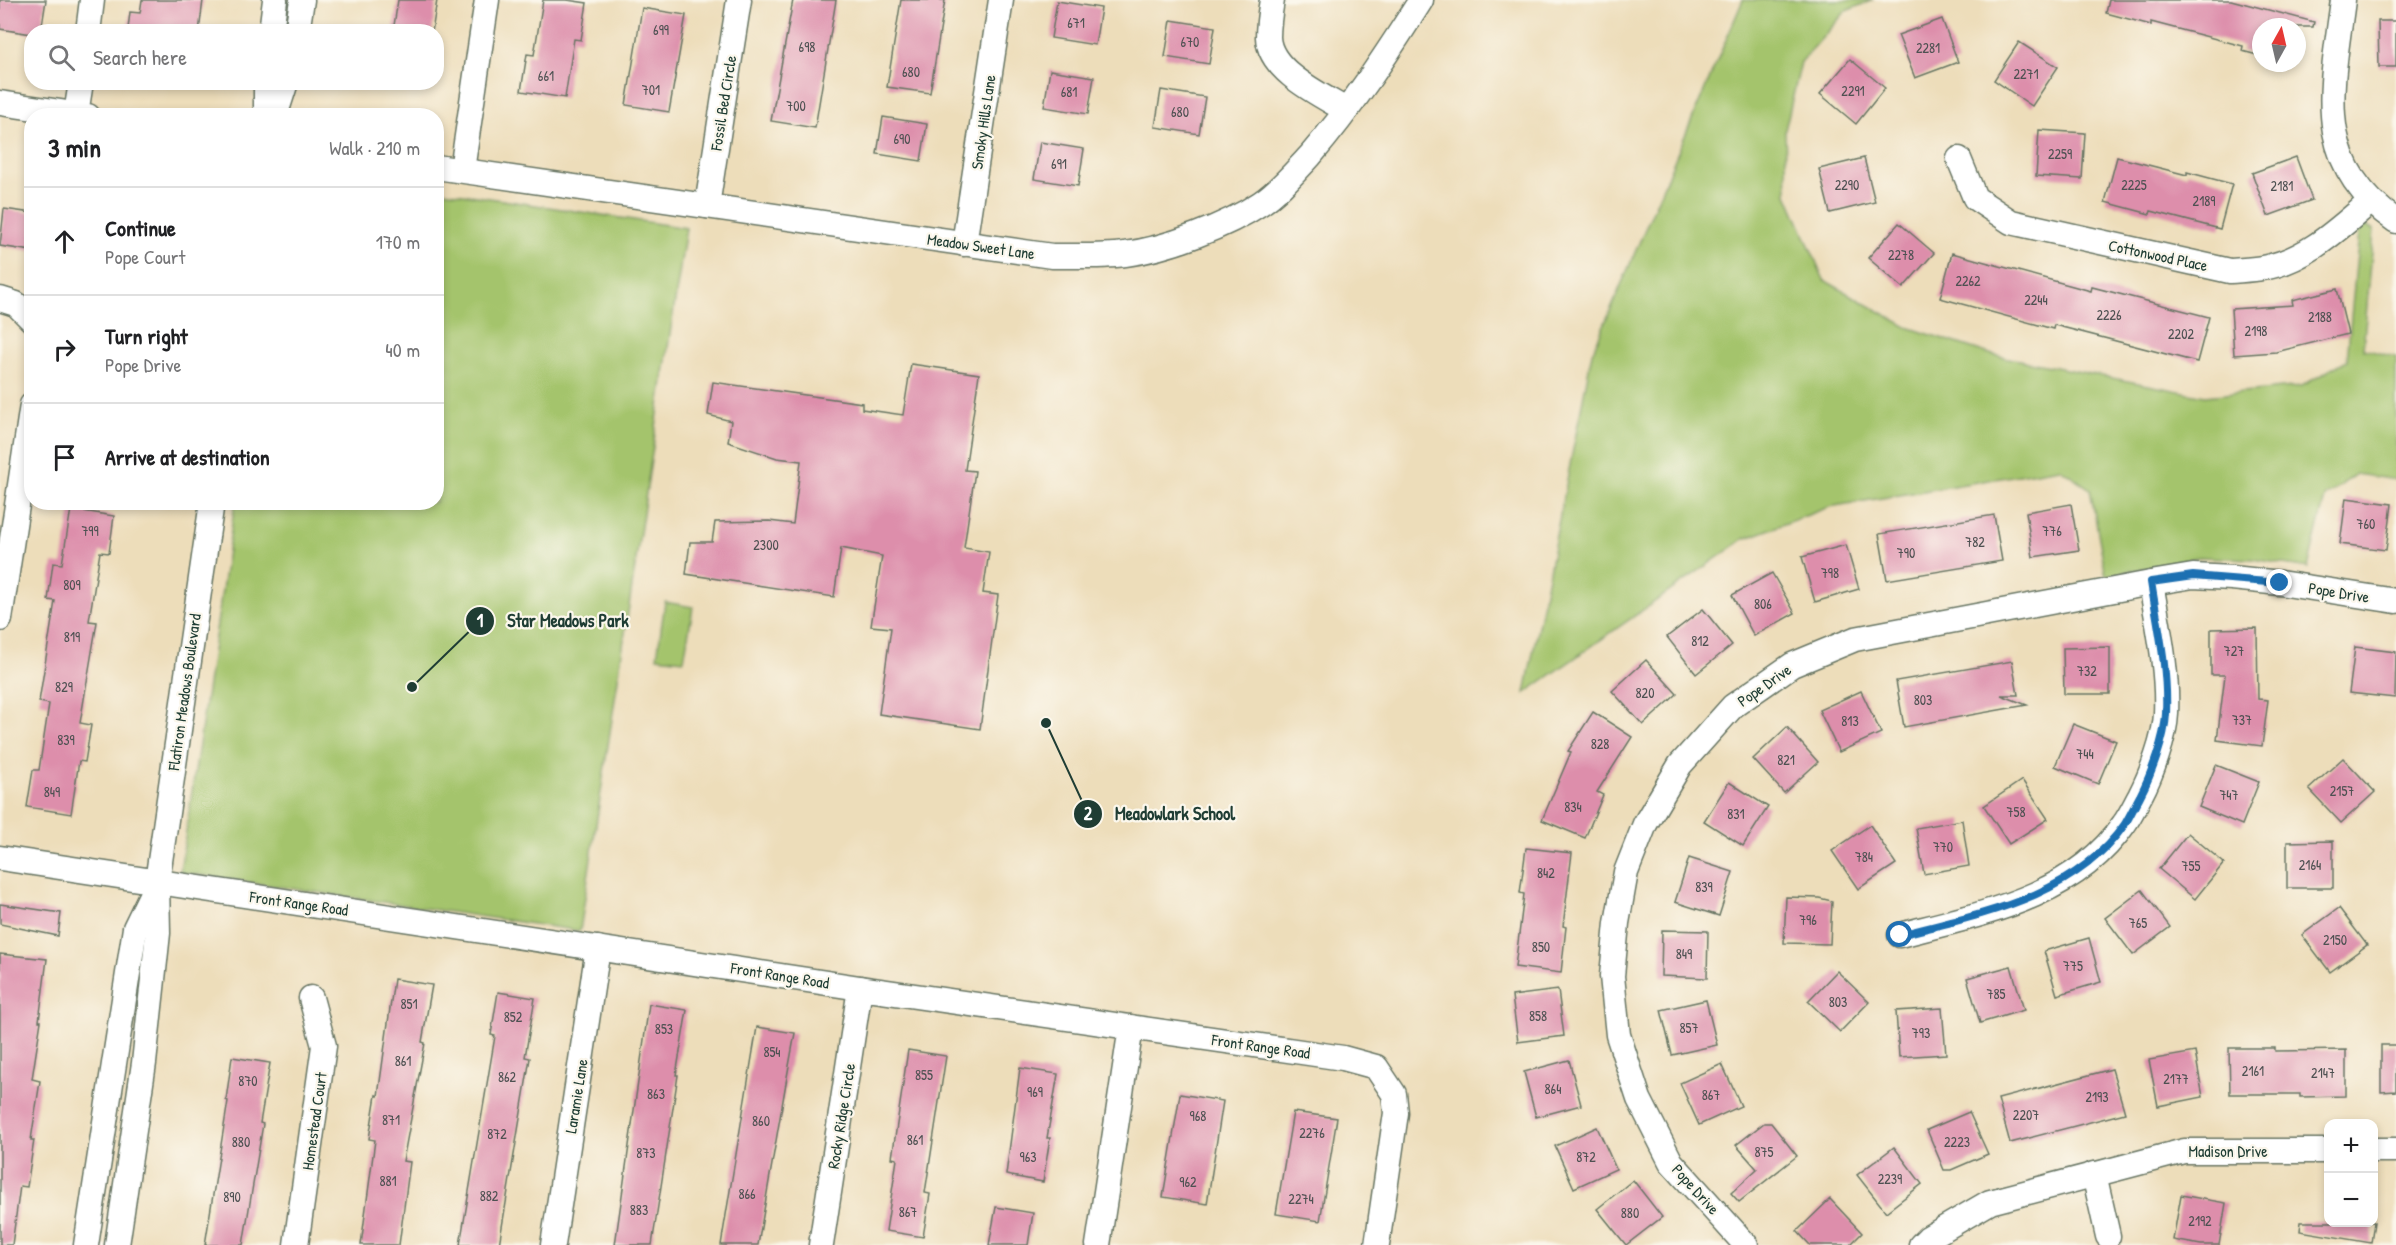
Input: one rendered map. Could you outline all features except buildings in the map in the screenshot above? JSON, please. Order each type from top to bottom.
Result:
[{"type":"street","points":[[89,24],[92,0]]},
{"type":"street","points":[[272,24],[275,0]]},
{"type":"street","points":[[298,24],[302,0]]},
{"type":"street","points":[[462,170],[487,0]]},
{"type":"street","name":"Fossil Bed Circle","points":[[707,206],[739,0]]},
{"type":"street","name":"Smoky Hills Lane","points":[[964,244],[1001,0]]},
{"type":"street","points":[[1272,0],[1268,39],[1277,62],[1304,84],[1346,110]]},
{"type":"street","name":"Meadow Sweet Lane","points":[[444,168],[1052,256],[1125,254],[1188,238],[1213,229],[1261,203],[1293,175],[1346,110],[1377,69],[1421,0]]},
{"type":"street","points":[[2343,0],[2331,96],[2334,130],[2355,183],[2396,221]]},
{"type":"street","points":[[81,90],[82,108]]},
{"type":"street","points":[[266,90],[266,108]]},
{"type":"street","points":[[278,108],[283,90]]},
{"type":"street","points":[[0,103],[34,108]]},
{"type":"street","name":"Cottonwood Place","points":[[1959,159],[1975,198],[2011,222],[2230,271],[2264,268],[2296,258],[2325,239],[2372,201]]},
{"type":"street","points":[[0,299],[16,304],[24,312]]},
{"type":"street","points":[[0,619],[24,458]]},
{"type":"street","name":"Flatiron Meadows Boulevard","points":[[117,1245],[146,1051],[158,933],[157,882],[211,510]]},
{"type":"street","name":"Pope Drive","points":[[1746,1245],[1671,1162],[1639,1099],[1618,1035],[1612,976],[1617,923],[1626,872],[1645,824],[1680,765],[1733,706],[1791,665],[1855,639],[2151,582],[2193,576],[2232,578],[2396,601]]},
{"type":"street","points":[[1900,935],[2014,904],[2056,886],[2093,860],[2124,825],[2151,775],[2166,717],[2165,669],[2151,582]]},
{"type":"street","name":"Front Range Road","points":[[0,858],[860,988],[1343,1058],[1376,1067],[1394,1094],[1396,1113],[1377,1245]]},
{"type":"street","name":"Flatiron Meadows Boulevard","points":[[86,1245],[135,928],[157,882]]},
{"type":"street","name":"Laramie Lane","points":[[553,1245],[598,948]]},
{"type":"street","name":"Rocky Ridge Circle","points":[[821,1245],[860,988]]},
{"type":"street","name":"Homestead Court","points":[[296,1245],[324,1047],[311,998]]},
{"type":"street","points":[[1098,1245],[1131,1027]]},
{"type":"street","points":[[2378,1150],[2396,1150]]},
{"type":"street","name":"Madison Drive","points":[[1921,1245],[1928,1238],[1990,1202],[2184,1151],[2324,1151]]},
{"type":"street","points":[[2094,1174],[2108,1236]]},
{"type":"green space","points":[[1743,0],[1873,0],[1846,11],[1801,62],[1785,130],[1787,194],[1824,280],[1907,327],[1993,355],[2205,396],[2302,386],[2347,360],[2360,222],[2374,230],[2363,349],[2396,357],[2396,480],[2356,474],[2325,497],[2308,568],[2253,559],[2199,557],[2106,576],[2090,489],[2060,468],[1829,507],[1744,539],[1525,693],[1592,353]]},
{"type":"green space","points":[[444,191],[686,228],[580,931],[180,872],[234,510],[444,510]]},
{"type":"green space","points":[[665,602],[693,607],[684,660],[657,657]]},
{"type":"place","name":"Star Meadows Park","points":[[412,687]]},
{"type":"place","name":"Meadowlark School","points":[[1046,723]]},
{"type":"route","points":[[1900,935],[2014,904],[2056,886],[2093,860],[2124,825],[2151,775],[2166,717],[2165,669],[2151,582],[2193,576],[2280,583]]}]
